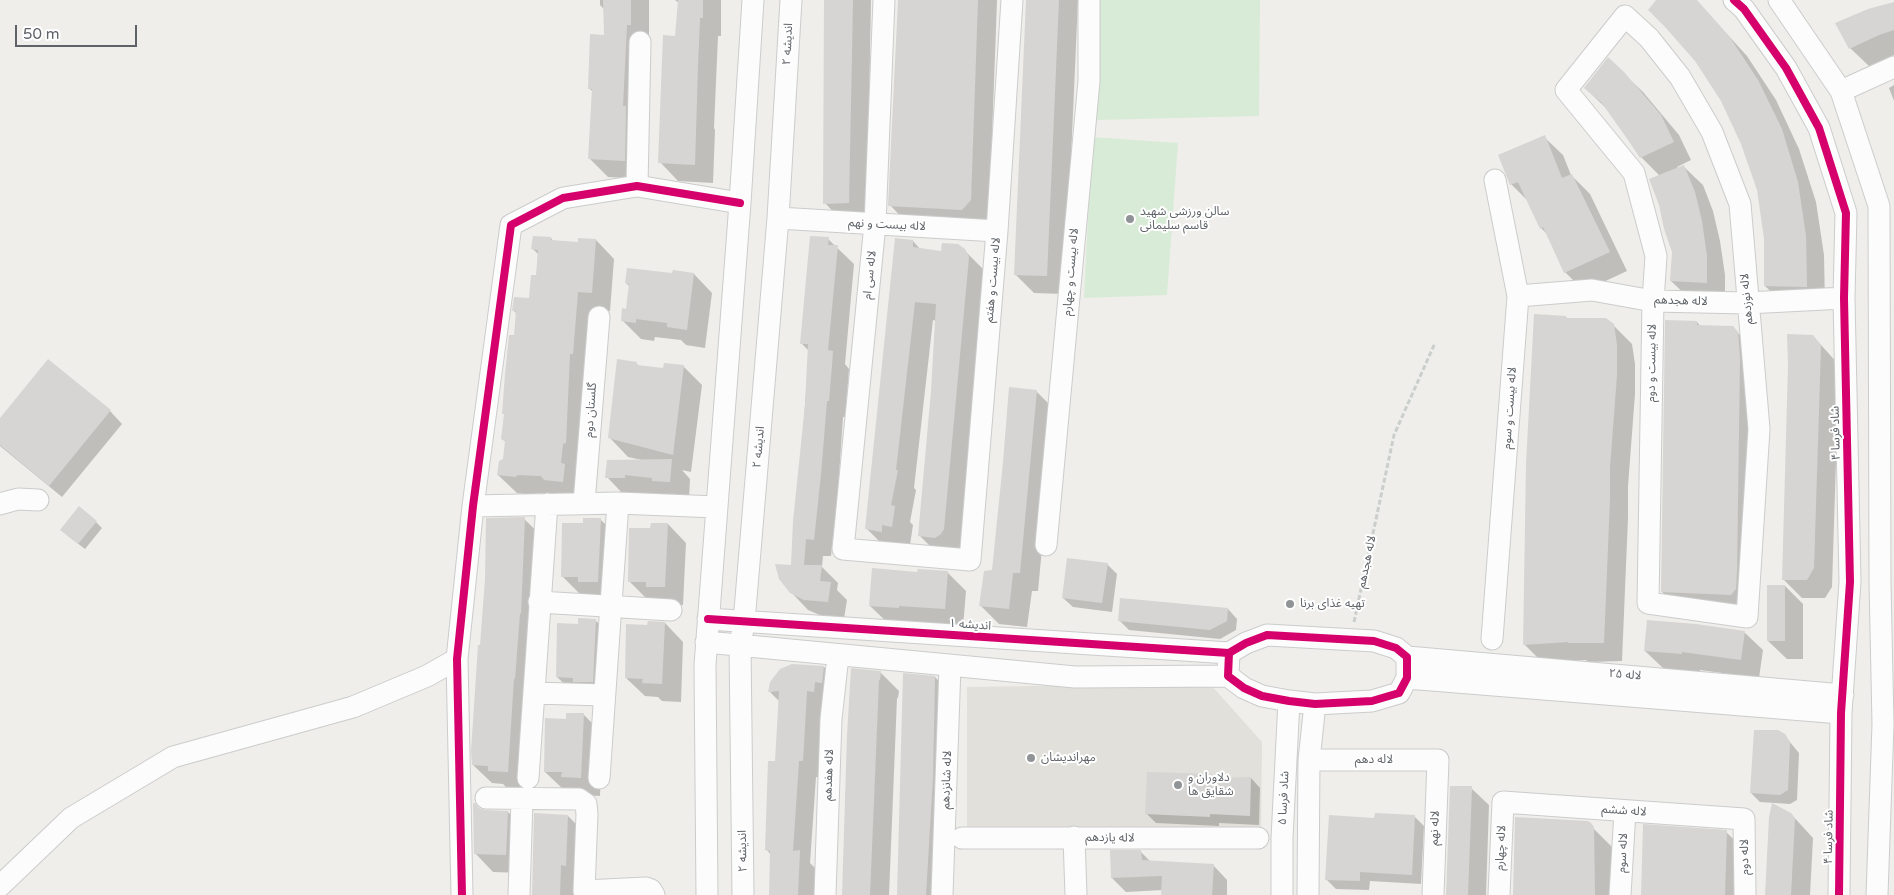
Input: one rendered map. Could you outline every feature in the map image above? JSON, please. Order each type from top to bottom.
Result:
[{"type":"street","points":[[707,895],[706,642],[740,202],[753,0]]},
{"type":"street","name":"اندیشه ۲","points":[[743,895],[740,646],[744,622],[778,218],[791,0]]},
{"type":"street","name":"لاله سی ام","points":[[884,0],[875,224],[843,548],[970,560]]},
{"type":"street","name":"لاله بیست و هفتم","points":[[970,560],[1012,0]]},
{"type":"street","name":"لاله بیست و چهارم","points":[[1046,544],[1089,81],[1089,0]]},
{"type":"street","name":"شاد فرسا ۴","points":[[1734,0],[1744,9],[1786,68],[1819,128],[1846,214],[1844,298],[1850,582],[1842,704],[1839,895]]},
{"type":"street","points":[[1779,0],[1841,91],[1879,206],[1880,583],[1889,724],[1877,895]]},
{"type":"street","name":"لاله نوزدهم","points":[[1566,90],[1625,16],[1649,38],[1680,76],[1712,132],[1740,204],[1759,429],[1747,617]]},
{"type":"street","points":[[637,186],[640,42]]},
{"type":"street","points":[[1841,91],[1894,67]]},
{"type":"street","name":"لاله بیست و دوم","points":[[1566,90],[1634,173],[1656,256],[1653,301],[1648,603],[1747,617]]},
{"type":"street","name":"لاله بیست و سوم","points":[[1492,639],[1518,296],[1495,180]]},
{"type":"street","points":[[462,895],[457,659],[473,506],[512,225],[563,198],[637,186],[740,202]]},
{"type":"street","name":"لاله بیست و نهم","points":[[778,218],[996,231]]},
{"type":"street","name":"لاله هجدهم","points":[[1518,296],[1592,290],[1653,301],[1747,303],[1844,298]]},
{"type":"street","name":"گلستان دوم","points":[[584,503],[599,317]]},
{"type":"street","points":[[0,504],[18,499],[38,500]]},
{"type":"street","points":[[473,506],[618,503],[716,507]]},
{"type":"street","points":[[599,778],[618,503]]},
{"type":"street","points":[[528,778],[547,504]]},
{"type":"street","points":[[1850,582],[1880,583]]},
{"type":"street","points":[[539,602],[671,610]]},
{"type":"street","name":"اندیشه ۱","points":[[708,619],[1230,653]]},
{"type":"street","points":[[706,642],[1075,677],[1228,676],[1244,688],[1262,696],[1315,704],[1372,701],[1399,693],[1407,678],[1407,657],[1396,648],[1374,641],[1267,635],[1246,643],[1230,653],[1228,676]]},
{"type":"street","name":"لاله هفدهم","points":[[825,895],[831,719],[838,656]]},
{"type":"street","name":"لاله ۲۵","points":[[1407,657],[1472,662],[1842,704]]},
{"type":"street","points":[[0,886],[71,818],[173,757],[353,707],[427,676],[457,659]]},
{"type":"street","points":[[1470,683],[1466,678],[1465,671],[1472,662]]},
{"type":"street","name":"لاله شانزدهم","points":[[942,895],[950,666]]},
{"type":"street","name":"لاله ۲۵","points":[[1407,678],[1842,704]]},
{"type":"street","points":[[534,693],[604,695]]},
{"type":"street","name":"شاد فرسا ۵","points":[[1282,895],[1282,838],[1290,701]]},
{"type":"street","name":"شاد فرسا ۵","points":[[1308,895],[1310,760],[1315,704]]},
{"type":"street","name":"لاله دهم","points":[[1310,760],[1438,760]]},
{"type":"street","name":"لاله نهم","points":[[1433,895],[1438,760]]},
{"type":"street","points":[[486,798],[579,799],[586,804],[587,814],[586,893],[646,888],[651,890],[654,895]]},
{"type":"street","points":[[519,895],[522,799]]},
{"type":"street","name":"لاله ششم","points":[[1503,802],[1744,819]]},
{"type":"street","name":"لاله چهارم","points":[[1499,895],[1503,802]]},
{"type":"street","name":"لاله سوم","points":[[1620,895],[1625,812]]},
{"type":"street","name":"لاله دوم","points":[[1744,819],[1745,895]]},
{"type":"street","points":[[1074,837],[1076,895]]},
{"type":"street","name":"لاله یازدهم","points":[[962,838],[1258,838]]},
{"type":"shaded area","points":[[1211,685],[1262,742],[1261,833],[967,829],[967,687]]},
{"type":"green space","points":[[1099,0],[1260,0],[1259,116],[1097,120]]},
{"type":"green space","name":"سالن ورزشی شهید قاسم سلیمانی","points":[[1092,137],[1178,143],[1167,295],[1084,298]]},
{"type":"building","points":[[603,0],[631,0],[631,25],[627,25],[623,106],[626,106],[625,161],[588,159],[592,89],[588,89],[590,34],[604,35]]},
{"type":"building","points":[[678,0],[703,0],[703,18],[700,18],[695,165],[658,163],[663,35],[675,36]]},
{"type":"building","points":[[824,0],[853,0],[849,203],[823,204]]},
{"type":"building","points":[[898,0],[978,0],[971,200],[962,210],[888,206]]},
{"type":"building","points":[[1026,0],[1059,0],[1047,276],[1014,275]]},
{"type":"building","points":[[1656,0],[1697,0],[1729,36],[1758,80],[1782,129],[1798,182],[1806,236],[1807,287],[1764,286],[1764,239],[1757,190],[1741,144],[1721,101],[1695,61],[1648,10]]},
{"type":"building","points":[[1894,2],[1894,30],[1849,49],[1835,23],[1868,9]]},
{"type":"building","points":[[1608,57],[1624,72],[1661,115],[1674,142],[1640,158],[1601,102],[1584,88]]},
{"type":"building","points":[[1545,135],[1562,178],[1572,174],[1610,252],[1564,273],[1543,227],[1540,229],[1518,182],[1510,185],[1498,155]]},
{"type":"building","points":[[1684,165],[1695,192],[1702,221],[1707,256],[1707,283],[1670,281],[1672,252],[1664,229],[1659,205],[1649,179]]},
{"type":"building","points":[[533,236],[551,237],[551,240],[578,242],[578,238],[596,239],[592,293],[578,292],[573,354],[570,354],[566,443],[563,444],[561,463],[565,464],[563,482],[544,480],[541,476],[517,475],[516,477],[497,475],[499,461],[503,459],[505,441],[501,439],[504,414],[502,414],[509,335],[514,335],[516,311],[512,311],[514,297],[529,298],[531,275],[536,275],[538,250],[531,249]]},
{"type":"building","points":[[810,236],[829,237],[828,245],[838,245],[828,350],[833,351],[829,401],[827,401],[814,540],[806,539],[804,565],[822,565],[820,581],[831,582],[828,602],[804,600],[790,593],[779,579],[775,564],[791,565],[793,521],[805,405],[808,344],[800,344]]},
{"type":"building","points":[[895,238],[913,240],[913,247],[941,251],[942,243],[958,244],[965,249],[969,257],[944,529],[935,538],[918,536],[931,391],[936,304],[915,302],[896,470],[898,470],[891,505],[895,506],[892,527],[882,525],[882,532],[865,529]]},
{"type":"building","points":[[627,268],[672,273],[673,270],[694,273],[687,330],[667,327],[667,323],[636,319],[636,323],[621,321],[622,308],[626,309],[629,284],[625,283]]},
{"type":"building","points":[[1534,314],[1566,316],[1566,318],[1606,318],[1614,324],[1617,345],[1617,375],[1610,467],[1604,643],[1568,642],[1523,645],[1526,464]]},
{"type":"building","points":[[1665,320],[1697,321],[1697,325],[1733,326],[1738,332],[1740,358],[1737,571],[1736,589],[1731,595],[1661,592]]},
{"type":"building","points":[[1787,334],[1813,335],[1821,345],[1814,568],[1807,580],[1782,580],[1788,365]]},
{"type":"building","points":[[48,359],[111,410],[49,486],[0,445],[0,418]]},
{"type":"building","points":[[617,359],[637,362],[637,365],[663,368],[664,363],[684,365],[673,455],[608,438]]},
{"type":"building","points":[[1009,387],[1037,390],[1020,573],[1013,573],[1009,609],[979,606],[984,571],[992,570]]},
{"type":"building","points":[[672,459],[670,482],[652,481],[652,478],[625,475],[625,478],[605,478],[607,460]]},
{"type":"building","points":[[79,506],[97,521],[78,544],[60,530]]},
{"type":"building","points":[[525,517],[521,614],[514,678],[508,772],[488,771],[488,766],[472,765],[471,751],[478,645],[480,645],[485,579],[486,518]]},
{"type":"building","points":[[583,518],[601,518],[598,582],[578,582],[578,577],[561,577],[562,523],[583,523]]},
{"type":"building","points":[[651,523],[668,523],[665,587],[646,587],[646,582],[628,582],[629,528],[650,528]]},
{"type":"building","points":[[1067,558],[1108,563],[1102,603],[1062,598]]},
{"type":"building","points":[[872,568],[917,572],[918,569],[948,571],[945,609],[869,606]]},
{"type":"building","points":[[1767,585],[1785,585],[1785,641],[1767,641]]},
{"type":"building","points":[[1120,598],[1228,608],[1227,621],[1210,630],[1118,621]]},
{"type":"building","points":[[578,618],[596,619],[593,682],[573,682],[573,678],[556,677],[557,623],[578,624]]},
{"type":"building","points":[[1647,620],[1745,631],[1741,660],[1682,652],[1682,654],[1644,651]]},
{"type":"building","points":[[648,621],[665,622],[662,684],[642,683],[643,679],[625,678],[626,624],[647,625]]},
{"type":"building","points":[[792,664],[824,666],[822,683],[815,682],[814,692],[807,691],[803,761],[799,761],[793,851],[800,850],[798,895],[769,895],[770,851],[765,850],[768,761],[775,761],[779,691],[768,692],[770,682],[780,669]]},
{"type":"building","points":[[851,668],[881,671],[879,680],[870,895],[842,895]]},
{"type":"building","points":[[903,673],[935,676],[933,777],[926,895],[897,895]]},
{"type":"building","points":[[566,713],[584,713],[581,778],[561,777],[562,772],[544,772],[545,718],[566,719]]},
{"type":"building","points":[[1754,730],[1778,730],[1785,734],[1790,742],[1788,790],[1780,795],[1750,793]]},
{"type":"building","points":[[1147,772],[1212,774],[1212,778],[1251,777],[1250,816],[1210,814],[1210,817],[1145,814]]},
{"type":"building","points":[[1450,786],[1472,786],[1468,895],[1446,895]]},
{"type":"building","points":[[473,803],[485,810],[508,811],[506,855],[474,854]]},
{"type":"building","points":[[1772,803],[1791,813],[1795,818],[1791,895],[1765,895],[1769,817]]},
{"type":"building","points":[[534,813],[568,815],[566,866],[561,865],[560,895],[532,895]]},
{"type":"building","points":[[1375,813],[1415,815],[1412,875],[1360,872],[1360,881],[1325,880],[1329,815],[1374,818]]},
{"type":"building","points":[[1515,817],[1588,821],[1591,823],[1594,827],[1595,895],[1513,895]]},
{"type":"building","points":[[1643,824],[1727,830],[1725,895],[1641,895]]},
{"type":"building","points":[[1110,850],[1141,850],[1142,860],[1214,864],[1212,895],[1161,895],[1162,876],[1111,878]]},
{"type":"cycle path","points":[[1734,0],[1744,9],[1786,68],[1819,128],[1846,213],[1844,298],[1850,582],[1841,713],[1839,895]]},
{"type":"cycle path","points":[[462,895],[457,659],[473,506],[511,225],[563,198],[637,186],[740,203]]},
{"type":"cycle path","points":[[708,619],[1229,653],[1246,643],[1267,635],[1374,641],[1396,648],[1407,657],[1407,678],[1399,693],[1372,701],[1315,704],[1289,701],[1262,696],[1244,688],[1228,676],[1229,653]]},
{"type":"place","name":"سالن ورزشی شهید قاسم سلیمانی","points":[[1130,219]]},
{"type":"place","name":"تهیه غذای برنا","points":[[1290,604]]},
{"type":"place","name":"مهراندیشان","points":[[1031,758]]},
{"type":"place","name":"دلاوران و شقایق ها","points":[[1178,785]]}]
